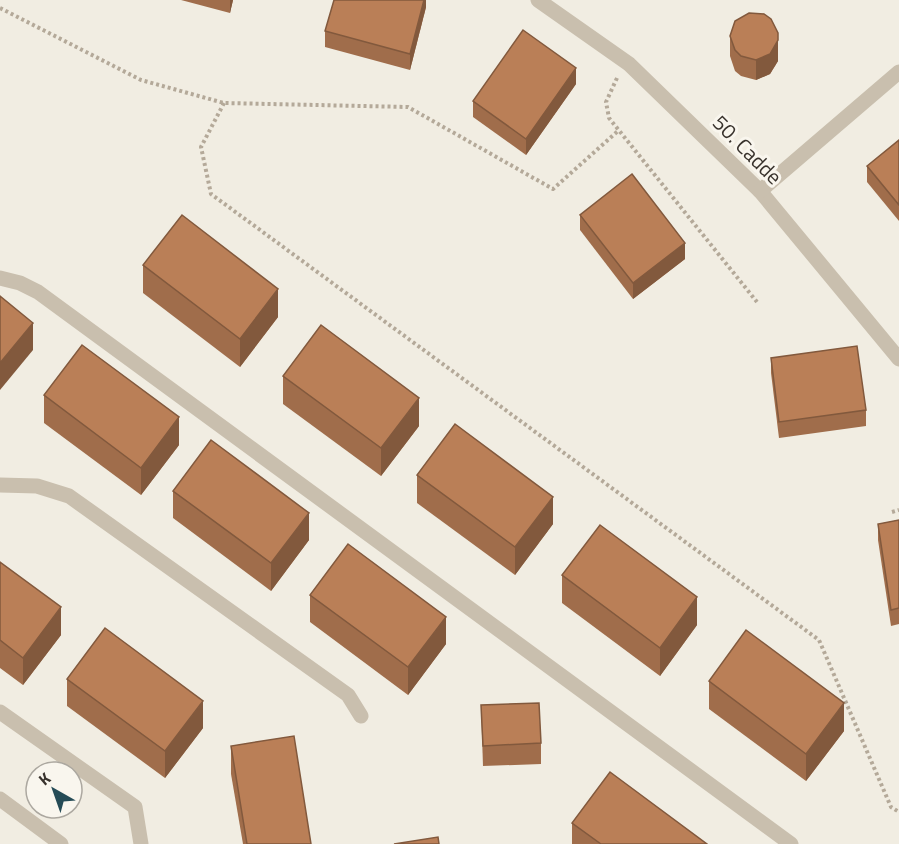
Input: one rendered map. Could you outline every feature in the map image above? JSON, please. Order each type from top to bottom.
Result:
[{"type":"street","name":"50. Cadde","points":[[538,0],[629,64],[760,191],[899,359]]},
{"type":"street","points":[[760,191],[899,72]]},
{"type":"street","points":[[0,278],[20,282],[38,292],[791,844]]},
{"type":"street","points":[[0,485],[37,486],[69,496],[348,695],[361,716]]},
{"type":"street","points":[[0,712],[135,807],[141,844]]},
{"type":"street","points":[[0,799],[62,844]]},
{"type":"path","points":[[0,8],[141,80],[224,103],[408,107],[553,189],[619,130]]},
{"type":"path","points":[[629,64],[613,82],[606,102],[609,118],[757,302]]},
{"type":"path","points":[[224,103],[201,147],[211,194],[819,640],[891,807],[899,812]]},
{"type":"path","points":[[892,512],[899,510]]},
{"type":"building","points":[[334,0],[424,0],[410,54],[325,31]]},
{"type":"building","points":[[749,13],[764,14],[771,19],[778,33],[778,40],[770,54],[756,60],[741,56],[735,50],[730,36],[735,21]]},
{"type":"building","points":[[523,30],[576,68],[526,139],[473,101]]},
{"type":"building","points":[[899,140],[899,205],[867,166]]},
{"type":"building","points":[[632,174],[685,243],[633,283],[580,215]]},
{"type":"building","points":[[182,215],[278,289],[240,339],[143,265]]},
{"type":"building","points":[[0,296],[33,323],[0,363]]},
{"type":"building","points":[[321,325],[419,398],[381,448],[283,376]]},
{"type":"building","points":[[82,345],[179,417],[141,468],[44,395]]},
{"type":"building","points":[[857,346],[866,410],[779,422],[771,358]]},
{"type":"building","points":[[455,424],[553,497],[515,547],[417,475]]},
{"type":"building","points":[[211,440],[309,513],[271,563],[173,491]]},
{"type":"building","points":[[899,520],[899,608],[891,610],[878,524]]},
{"type":"building","points":[[600,525],[697,597],[660,648],[562,575]]},
{"type":"building","points":[[348,544],[446,617],[408,667],[310,595]]},
{"type":"building","points":[[0,562],[61,607],[23,658],[0,640]]},
{"type":"building","points":[[105,628],[203,701],[165,751],[67,679]]},
{"type":"building","points":[[746,630],[844,703],[806,754],[709,681]]},
{"type":"building","points":[[539,703],[541,743],[483,746],[481,705]]},
{"type":"building","points":[[294,736],[311,844],[247,844],[231,746]]},
{"type":"building","points":[[610,772],[707,844],[601,844],[572,823]]},
{"type":"building","points":[[438,837],[439,844],[394,844]]}]
